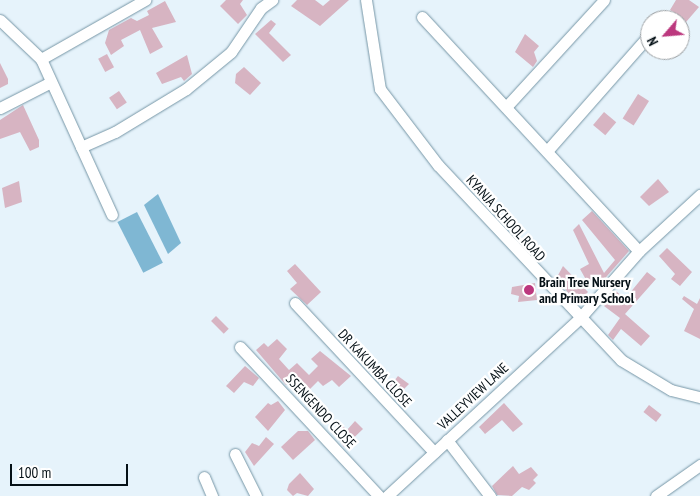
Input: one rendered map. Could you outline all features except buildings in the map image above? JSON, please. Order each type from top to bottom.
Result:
[{"type":"street","points":[[41,59],[145,0]]},
{"type":"street","points":[[81,147],[115,132],[186,89],[231,52],[257,4],[272,0]]},
{"type":"street","name":"KYANJA SCHOOL ROAD","points":[[366,0],[382,95],[438,165],[579,319],[640,374],[671,390],[700,397]]},
{"type":"street","points":[[506,107],[604,0]]},
{"type":"street","points":[[422,17],[639,251]]},
{"type":"street","points":[[0,20],[4,33],[41,59],[112,215]]},
{"type":"street","points":[[547,151],[640,45]]},
{"type":"street","points":[[0,108],[51,82]]},
{"type":"street","name":"VALLEYVIEW LANE","points":[[387,496],[579,319],[639,251],[700,195]]},
{"type":"street","name":"DR KAKUMBA CLOSE","points":[[295,303],[434,452]]},
{"type":"street","name":"SSENGENDO CLOSE","points":[[240,348],[379,496]]},
{"type":"street","points":[[447,440],[490,496]]},
{"type":"street","points":[[236,454],[256,496]]},
{"type":"street","points":[[656,496],[700,465]]},
{"type":"street","points":[[204,477],[212,496]]},
{"type":"water","points":[[158,194],[181,243],[168,254],[144,205]]},
{"type":"water","points":[[137,212],[163,263],[143,273],[117,222]]},
{"type":"place","name":"Brain Tree Nursery and Primary School","points":[[529,290]]}]
